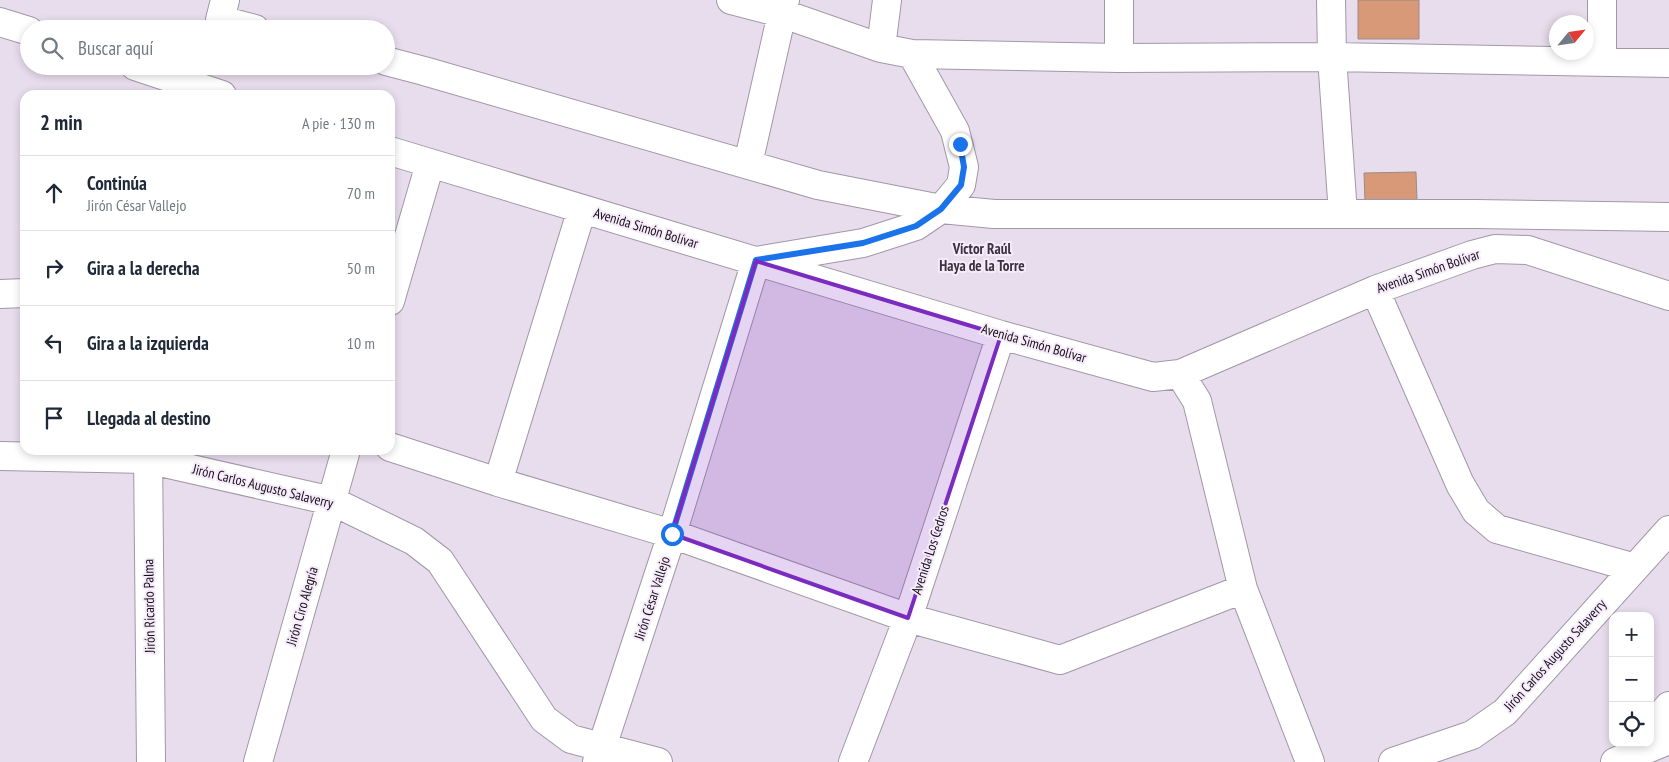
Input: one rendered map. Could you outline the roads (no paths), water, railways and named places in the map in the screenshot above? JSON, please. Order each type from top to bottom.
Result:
[{"type":"street","points":[[220,20],[225,0]]},
{"type":"street","points":[[731,0],[783,7],[881,48],[912,54],[1119,58],[1332,57],[1669,62]]},
{"type":"street","points":[[881,48],[887,0]]},
{"type":"street","points":[[1119,0],[1119,58]]},
{"type":"street","points":[[1331,0],[1332,57],[1343,214]]},
{"type":"street","points":[[1602,0],[1602,62]]},
{"type":"street","points":[[748,164],[783,7]]},
{"type":"street","points":[[0,22],[20,28]]},
{"type":"street","points":[[756,260],[863,243],[916,226],[941,209],[961,185],[964,167],[955,131],[912,54]]},
{"type":"street","points":[[395,63],[818,185],[941,209],[994,214],[1475,214],[1669,217]]},
{"type":"street","points":[[159,75],[199,90]]},
{"type":"street","name":"Avenida Simón Bolívar","points":[[395,152],[430,164],[756,260],[1001,335],[1153,377],[1180,374],[1375,290],[1472,255],[1495,249],[1528,250],[1669,296]]},
{"type":"street","points":[[395,284],[430,164]]},
{"type":"street","points":[[498,482],[582,209]]},
{"type":"street","points":[[1472,255],[1475,214]]},
{"type":"street","name":"Jirón César Vallejo","points":[[600,755],[672,534],[756,260]]},
{"type":"street","points":[[1375,290],[1460,484],[1476,511],[1498,529],[1635,568]]},
{"type":"street","points":[[0,294],[20,293]]},
{"type":"street","name":"Avenida Los Cedros","points":[[853,762],[908,618],[1001,335]]},
{"type":"street","points":[[1180,374],[1197,401],[1243,589],[1310,762]]},
{"type":"street","points":[[395,449],[498,482],[672,534],[908,618],[1060,660],[1243,589]]},
{"type":"street","name":"Jirón Carlos Augusto Salaverry","points":[[0,456],[148,455],[332,501],[414,541],[440,560],[544,719],[571,739],[600,755],[658,762]]},
{"type":"street","name":"Jirón Ricardo Palma","points":[[148,455],[151,762]]},
{"type":"street","name":"Jirón Ciro Alegría","points":[[258,762],[345,455]]},
{"type":"street","name":"Jirón Carlos Augusto Salaverry","points":[[1393,762],[1472,735],[1505,712],[1669,530]]},
{"type":"street","points":[[1654,740],[1669,706]]},
{"type":"street","points":[[1615,762],[1642,747]]},
{"type":"district","name":"Víctor Raúl Haya de la Torre","points":[[982,256]]}]
